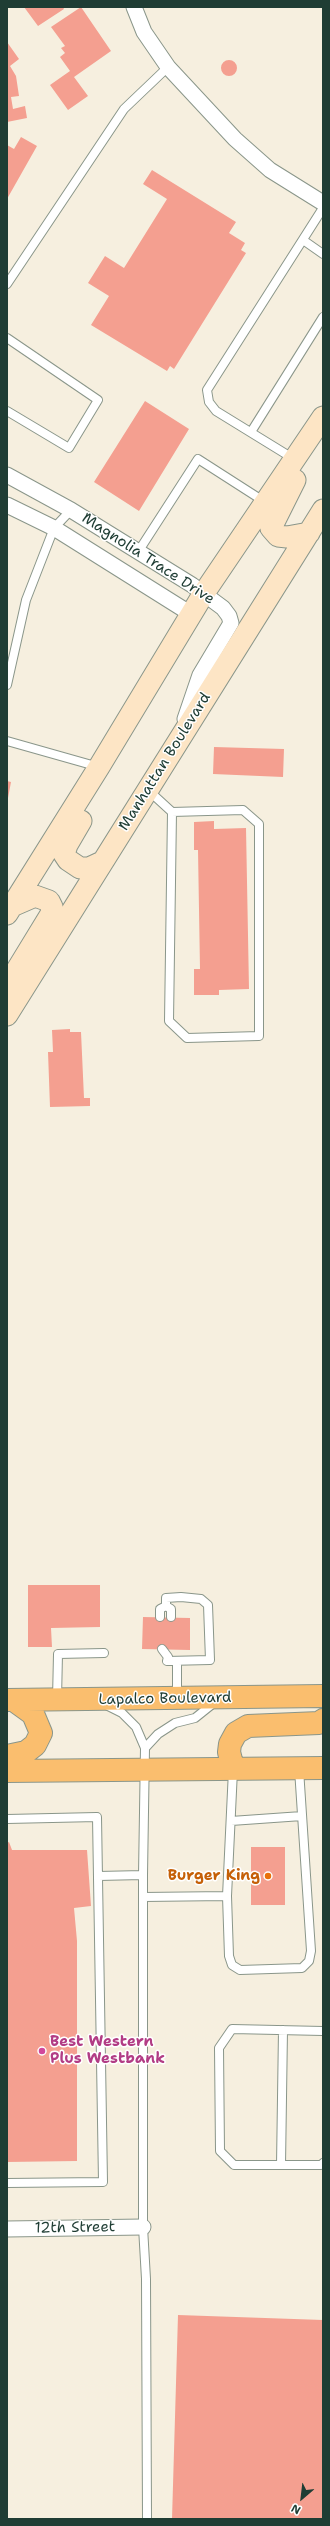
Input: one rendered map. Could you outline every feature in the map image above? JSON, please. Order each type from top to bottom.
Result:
[{"type":"main road","name":"Lapalco Boulevard","points":[[11,1700],[323,1696]]},
{"type":"main road","points":[[7,1756],[26,1752],[35,1745],[41,1733],[33,1714],[11,1700]]},
{"type":"main road","points":[[233,1768],[229,1752],[230,1744],[236,1733],[248,1726],[319,1723],[323,1720]]},
{"type":"main road","points":[[7,1771],[146,1758],[233,1768],[323,1768]]},
{"type":"street","points":[[134,7],[144,32],[168,67],[234,139],[270,170],[323,203]]},
{"type":"street","points":[[9,910],[99,768],[204,593],[323,417]]},
{"type":"street","points":[[309,533],[287,537],[278,536],[270,528],[276,513],[323,429]]},
{"type":"street","name":"Magnolia Trace Drive","points":[[7,475],[71,510],[204,593],[223,608],[231,623],[200,675],[179,739]]},
{"type":"street","name":"Magnolia Trace Drive","points":[[7,505],[54,528],[191,614]]},
{"type":"street","name":"Manhattan Boulevard","points":[[7,1015],[147,789],[323,510]]},
{"type":"street","points":[[99,768],[99,790],[64,854],[73,866],[80,868],[89,868],[102,862]]},
{"type":"street","points":[[7,986],[51,914],[52,907],[49,901],[35,896],[9,910]]},
{"type":"street","name":"12th Street","points":[[7,2229],[143,2228]]},
{"type":"lane","points":[[7,284],[124,109],[168,67]]},
{"type":"lane","points":[[294,459],[216,411],[209,402],[207,390],[323,208]]},
{"type":"lane","points":[[303,240],[323,254]]},
{"type":"lane","points":[[251,432],[323,316]]},
{"type":"lane","points":[[7,338],[98,400],[69,448],[7,411]]},
{"type":"lane","points":[[138,552],[198,459],[265,502]]},
{"type":"lane","points":[[7,685],[26,600],[54,528],[71,510]]},
{"type":"lane","points":[[7,742],[99,768]]},
{"type":"lane","points":[[147,789],[172,812],[243,810],[259,824],[259,1036],[187,1038],[169,1021],[172,812]]},
{"type":"lane","points":[[162,1649],[170,1653],[167,1661],[210,1660],[210,1610],[206,1602],[194,1598],[166,1598],[166,1606]]},
{"type":"lane","points":[[160,1617],[160,1609],[166,1606]]},
{"type":"lane","points":[[166,1606],[171,1609],[171,1617]]},
{"type":"lane","points":[[57,1700],[58,1654],[104,1653]]},
{"type":"lane","points":[[177,1661],[177,1698]]},
{"type":"lane","points":[[146,1758],[158,1734],[175,1723],[195,1718],[220,1698]]},
{"type":"lane","points":[[95,1700],[126,1718],[136,1727],[146,1758],[143,1875],[143,2228],[146,2279],[147,2519]]},
{"type":"lane","points":[[233,1768],[227,1896],[229,1956],[232,1965],[240,1970],[302,1968],[306,1964],[311,1951],[299,1767]]},
{"type":"lane","points":[[231,1821],[302,1816]]},
{"type":"lane","points":[[7,1820],[97,1817],[103,2182],[7,2183]]},
{"type":"lane","points":[[98,1876],[143,1875]]},
{"type":"lane","points":[[143,1897],[227,1896]]},
{"type":"lane","points":[[323,2031],[232,2029],[219,2048],[220,2151],[234,2165],[321,2165],[323,2163]]},
{"type":"lane","points":[[281,2165],[283,2030]]},
{"type":"building","points":[[24,7],[63,7],[64,9],[38,26]]},
{"type":"building","points":[[81,7],[111,51],[74,77],[88,96],[68,110],[50,85],[70,71],[60,57],[65,53],[61,48],[65,46],[51,27]]},
{"type":"building","points":[[7,42],[19,59],[10,66],[16,76],[19,96],[11,97],[13,109],[25,106],[27,118],[7,122]]},
{"type":"building","points":[[229,60],[235,62],[237,68],[235,74],[229,76],[223,74],[221,68],[223,62]]},
{"type":"building","points":[[21,137],[37,146],[7,199],[7,145],[14,149]]},
{"type":"building","points":[[152,170],[236,222],[229,233],[245,243],[241,250],[246,253],[174,369],[170,366],[167,371],[91,325],[109,296],[88,283],[105,256],[124,268],[167,199],[143,184]]},
{"type":"building","points":[[145,401],[189,429],[139,511],[94,482]]},
{"type":"building","points":[[214,747],[284,749],[283,777],[213,774]]},
{"type":"building","points":[[7,781],[11,782],[8,798],[7,798]]},
{"type":"building","points":[[214,821],[214,829],[246,828],[249,989],[219,990],[219,995],[194,995],[194,969],[200,969],[198,850],[194,850],[194,822]]},
{"type":"building","points":[[70,1029],[70,1032],[81,1032],[84,1098],[90,1098],[90,1106],[50,1107],[48,1052],[53,1052],[52,1030]]},
{"type":"building","points":[[28,1585],[100,1585],[100,1627],[51,1628],[52,1647],[28,1647]]},
{"type":"building","points":[[143,1617],[190,1618],[190,1650],[142,1649]]},
{"type":"building","name":"Best Western Plus Westbank","points":[[9,1842],[12,1850],[87,1850],[91,1906],[74,1908],[77,1941],[77,2161],[7,2162],[7,1843]]},
{"type":"building","name":"Burger King","points":[[251,1847],[285,1847],[285,1905],[251,1905]]},
{"type":"building","points":[[178,2315],[323,2320],[323,2519],[172,2519]]},
{"type":"place","name":"Burger King","points":[[268,1876]]},
{"type":"place","name":"Best Western Plus Westbank","points":[[42,2051]]}]
